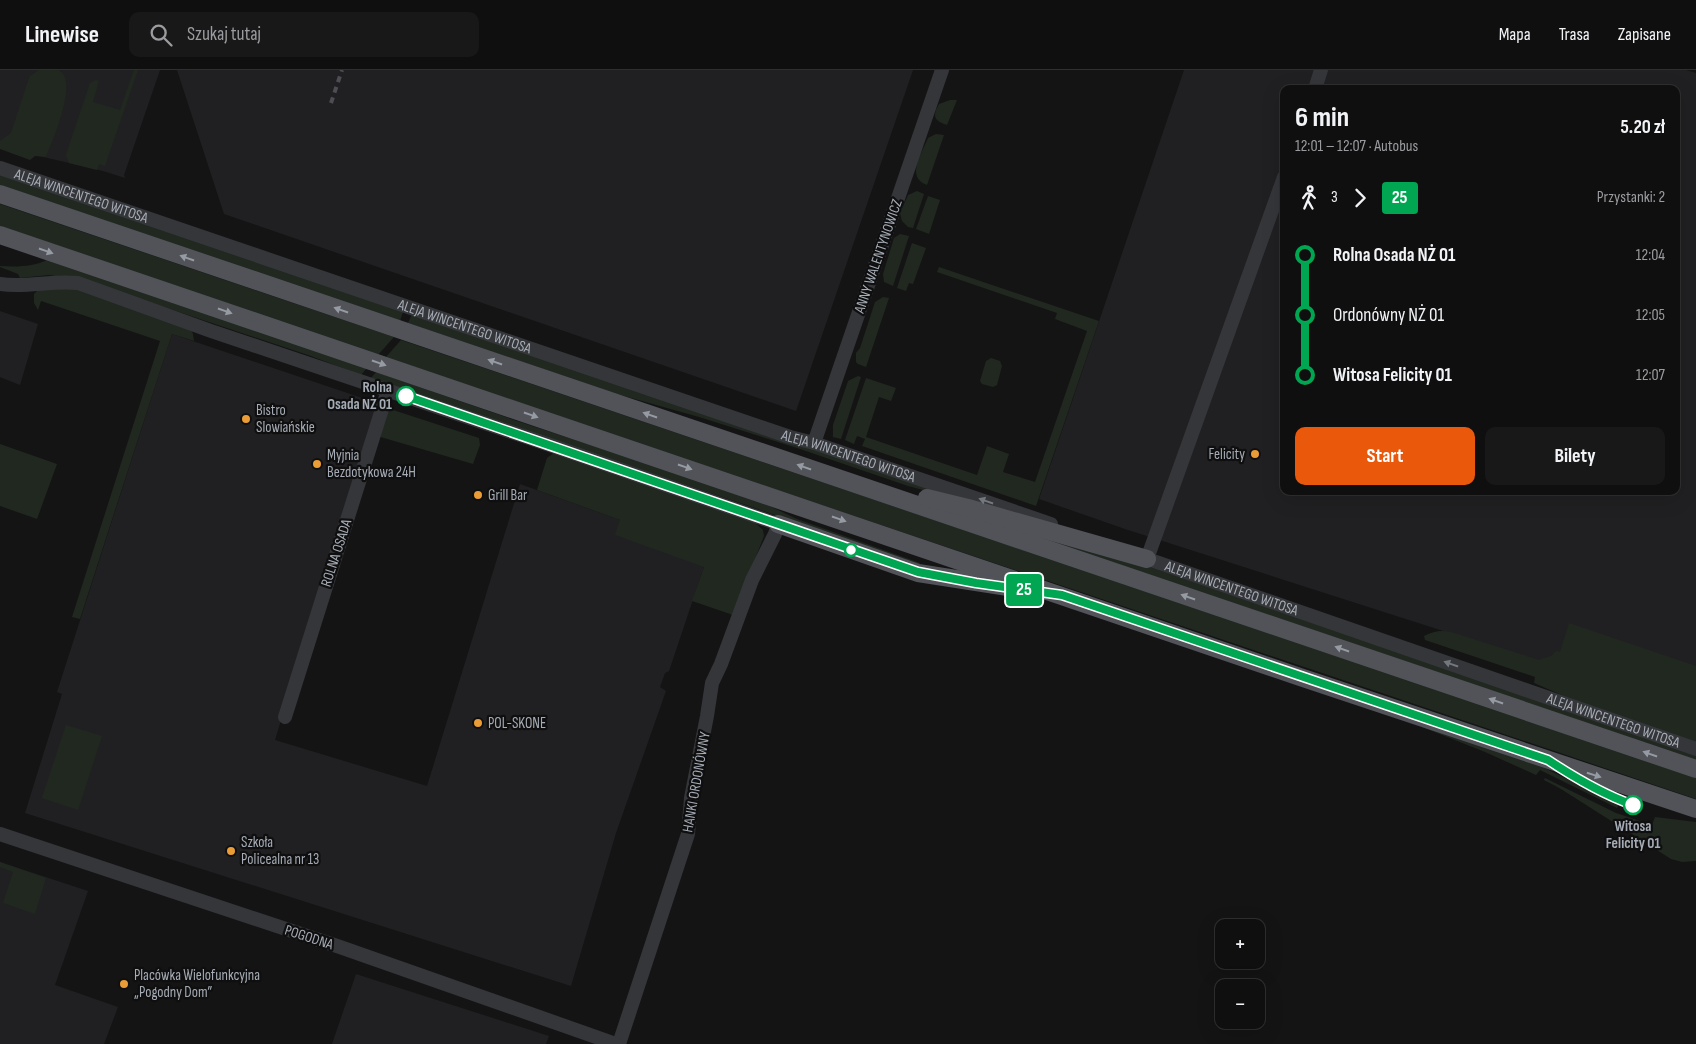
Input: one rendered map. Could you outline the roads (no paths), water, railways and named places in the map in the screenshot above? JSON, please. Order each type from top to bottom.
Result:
[{"type":"main road","name":"ALEJA WINCENTEGO WITOSA","points":[[0,194],[1696,769]]},
{"type":"main road","points":[[0,235],[1303,678],[1696,809]]},
{"type":"main road","points":[[867,488],[935,499],[1147,558]]},
{"type":"main road","points":[[778,524],[918,572],[976,583],[1062,595]]},
{"type":"main road","points":[[1303,678],[1410,726]]},
{"type":"street","name":"ANNY WALENTYNOWICZ","points":[[814,442],[942,70]]},
{"type":"street","points":[[1316,85],[1321,70]]},
{"type":"street","name":"ALEJA WINCENTEGO WITOSA","points":[[0,168],[790,437],[814,442],[1696,749]]},
{"type":"street","points":[[1147,558],[1280,188]]},
{"type":"street","points":[[0,284],[10,286],[65,282],[78,283],[211,331],[778,524]]},
{"type":"street","name":"ROLNA OSADA","points":[[284,717],[388,390]]},
{"type":"street","name":"HANKI ORDONÓWNY","points":[[618,1044],[688,834],[691,798],[712,683],[721,664],[752,580],[778,524]]},
{"type":"street","name":"POGODNA","points":[[0,834],[340,947],[618,1044]]},
{"type":"railway","points":[[331,103],[342,70]]},
{"type":"place","name":"Rolna Osada NŻ 01","points":[[406,396]]},
{"type":"place","name":"Bistro Slowiańskie","points":[[246,419]]},
{"type":"place","name":"Felicity","points":[[1255,454]]},
{"type":"place","name":"Myjnia Bezdotykowa 24H","points":[[317,464]]},
{"type":"place","name":"Grill Bar","points":[[478,495]]},
{"type":"place","name":"POL-SKONE","points":[[478,723]]},
{"type":"place","name":"Witosa Felicity 01","points":[[1633,805]]},
{"type":"place","name":"Szkoła Policealna nr 13","points":[[231,851]]},
{"type":"place","name":"Placówka Wielofunkcyjna „Pogodny Dom”","points":[[124,984]]}]
